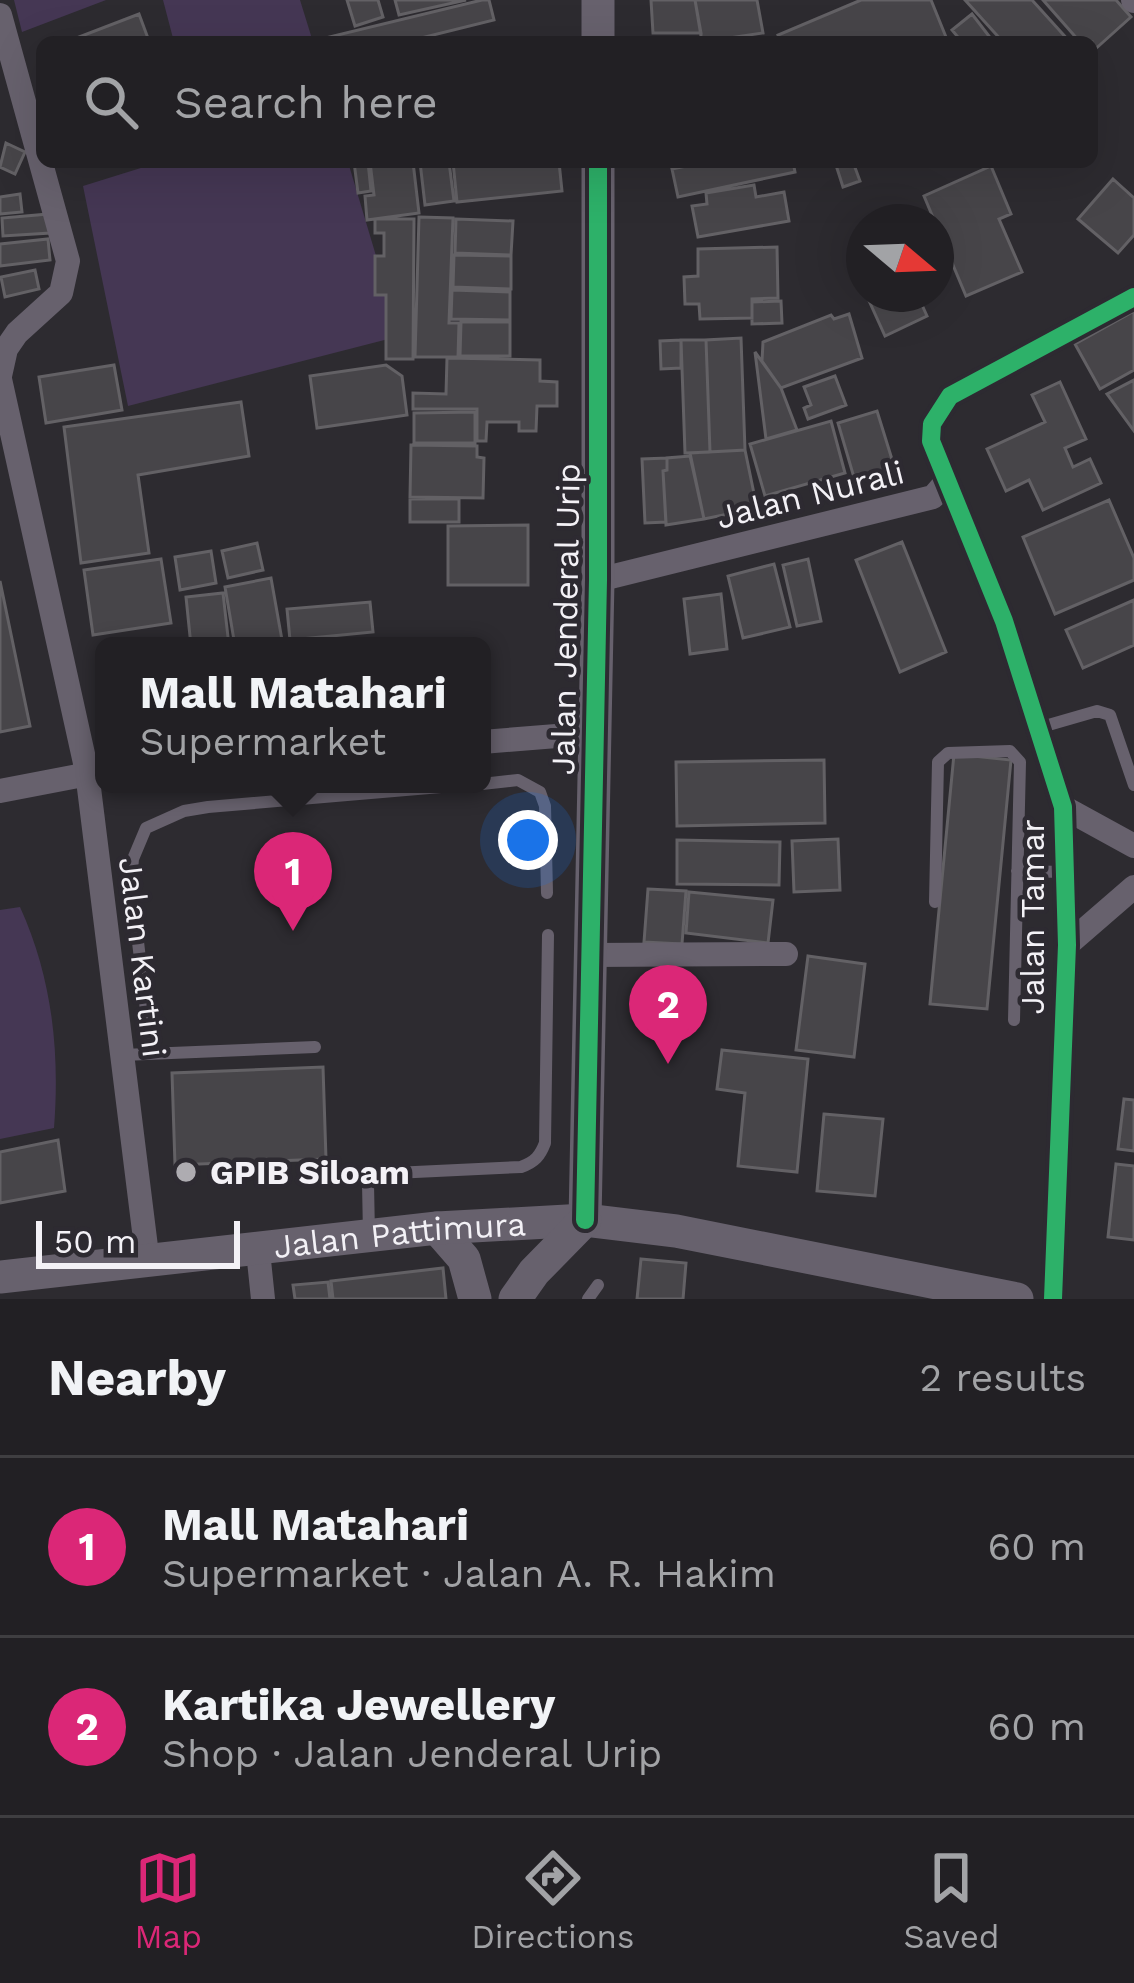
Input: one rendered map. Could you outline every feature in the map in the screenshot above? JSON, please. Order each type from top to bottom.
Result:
[{"type":"street","points":[[598,0],[598,36]]},
{"type":"street","name":"Jalan Kartini","points":[[0,15],[36,145]]},
{"type":"street","name":"Jalan Kartini","points":[[42,168],[68,261],[61,293],[17,333],[6,349],[0,378],[95,771]]},
{"type":"street","name":"Jalan Jenderal Urip","points":[[585,1220],[598,580],[598,168]]},
{"type":"street","name":"Jalan Nurali","points":[[598,580],[933,497],[946,482],[931,441],[932,424],[950,396],[1134,298]]},
{"type":"street","name":"Jalan Tamar","points":[[946,482],[1004,621],[1063,807],[1066,945],[1053,1299]]},
{"type":"street","points":[[491,741],[594,733]]},
{"type":"street","points":[[0,791],[95,771]]},
{"type":"street","name":"Jalan Kartini","points":[[97,793],[148,1263]]},
{"type":"street","points":[[1063,807],[1134,846]]},
{"type":"street","points":[[1066,945],[1134,887]]},
{"type":"street","points":[[590,955],[785,954]]},
{"type":"street","points":[[515,1299],[534,1272],[585,1220]]},
{"type":"street","name":"Jalan Pattimura","points":[[0,1277],[436,1228],[585,1220],[676,1231],[1017,1299]]},
{"type":"street","points":[[436,1228],[464,1259],[475,1299]]},
{"type":"street","points":[[258,1251],[263,1299]]},
{"type":"lane","points":[[1038,728],[1097,711],[1110,715],[1134,785]]},
{"type":"lane","points":[[935,902],[936,770],[948,753],[1003,749],[1016,754],[1020,762],[1014,1021]]},
{"type":"lane","points":[[491,783],[518,780],[540,792],[545,806],[547,892]]},
{"type":"lane","points":[[271,793],[272,802]]},
{"type":"lane","points":[[151,1053],[130,882],[146,828],[184,811],[376,793]]},
{"type":"lane","points":[[1017,871],[1065,872]]},
{"type":"lane","points":[[369,1237],[368,1183],[373,1174],[521,1167],[541,1154],[545,1143],[548,935]]},
{"type":"lane","points":[[549,1012],[589,1013]]},
{"type":"lane","points":[[123,1054],[315,1047]]},
{"type":"lane","points":[[588,1299],[598,1286]]},
{"type":"shaded area","points":[[14,0],[106,0],[22,32]]},
{"type":"shaded area","points":[[163,0],[300,0],[311,36],[172,36]]},
{"type":"shaded area","points":[[141,168],[350,168],[400,336],[128,406],[83,186]]},
{"type":"shaded area","points":[[20,907],[40,960],[51,1015],[54,1128],[0,1139],[0,910]]},
{"type":"building","points":[[347,0],[378,0],[383,17],[355,26]]},
{"type":"building","points":[[395,0],[466,0],[399,15]]},
{"type":"building","points":[[482,0],[489,0],[494,20],[429,36],[333,36]]},
{"type":"building","points":[[651,0],[695,0],[701,33],[653,33]]},
{"type":"building","points":[[695,0],[757,0],[763,33],[701,36]]},
{"type":"building","points":[[861,0],[931,0],[946,36],[778,36]]},
{"type":"building","points":[[965,0],[1032,0],[1065,36],[998,36]]},
{"type":"building","points":[[1043,0],[1116,0],[1131,17],[1098,47],[1098,36],[1075,36]]},
{"type":"building","points":[[139,14],[147,36],[81,36]]},
{"type":"building","points":[[972,14],[989,36],[957,36],[952,30]]},
{"type":"building","points":[[6,143],[25,152],[15,174],[0,167]]},
{"type":"building","points":[[355,168],[369,168],[371,191],[358,193]]},
{"type":"building","points":[[371,168],[414,168],[419,213],[367,220],[365,196],[374,195]]},
{"type":"building","points":[[421,168],[450,168],[454,201],[425,205]]},
{"type":"building","points":[[454,168],[560,168],[562,191],[457,202]]},
{"type":"building","points":[[794,168],[795,172],[678,197],[672,169]]},
{"type":"building","points":[[837,168],[855,168],[860,181],[843,187]]},
{"type":"building","points":[[992,168],[1011,214],[999,219],[1022,272],[966,296],[954,267],[954,204],[927,204],[924,196]]},
{"type":"building","points":[[1113,179],[1134,198],[1134,235],[1118,253],[1078,219]]},
{"type":"building","points":[[754,185],[756,197],[784,192],[789,221],[698,237],[692,206],[707,204],[706,193]]},
{"type":"building","points":[[20,194],[22,212],[0,214],[0,197]]},
{"type":"building","points":[[49,214],[50,233],[3,236],[2,218]]},
{"type":"building","points":[[419,217],[453,218],[449,323],[459,323],[458,357],[415,357]]},
{"type":"building","points":[[375,219],[414,219],[413,359],[386,359],[386,295],[375,295],[375,256],[384,256],[384,233],[375,233]]},
{"type":"building","points":[[456,219],[513,221],[511,255],[455,253]]},
{"type":"building","points":[[48,239],[50,260],[0,266],[0,244]]},
{"type":"building","points":[[777,247],[778,298],[752,299],[752,318],[700,319],[699,304],[685,304],[684,277],[698,276],[698,249]]},
{"type":"building","points":[[454,255],[511,256],[511,289],[453,287]]},
{"type":"building","points":[[35,270],[39,289],[5,297],[1,277]]},
{"type":"building","points":[[452,290],[510,292],[510,320],[451,319]]},
{"type":"building","points":[[781,301],[782,323],[752,324],[752,302]]},
{"type":"building","points":[[1134,311],[1134,370],[1100,389],[1075,344]]},
{"type":"building","points":[[874,312],[925,312],[927,316],[885,336]]},
{"type":"building","points":[[849,314],[862,358],[781,388],[762,361],[763,342],[831,315],[834,319]]},
{"type":"building","points":[[461,322],[510,322],[510,356],[460,356]]},
{"type":"building","points":[[741,338],[745,450],[710,452],[706,340]]},
{"type":"building","points":[[681,340],[681,368],[661,369],[660,341]]},
{"type":"building","points":[[681,340],[706,340],[710,452],[685,453]]},
{"type":"building","points":[[755,352],[781,388],[797,430],[766,439]]},
{"type":"building","points":[[447,358],[540,360],[540,381],[557,382],[557,406],[537,406],[536,431],[519,431],[519,422],[487,422],[486,441],[477,441],[477,409],[413,409],[413,393],[446,394]]},
{"type":"building","points":[[114,365],[122,410],[46,423],[39,377]]},
{"type":"building","points":[[386,365],[402,376],[407,415],[317,428],[310,376]]},
{"type":"building","points":[[835,376],[846,405],[808,419],[804,408],[811,405],[804,387]]},
{"type":"building","points":[[1134,380],[1134,431],[1107,394]]},
{"type":"building","points":[[1060,382],[1086,439],[1065,448],[1073,467],[1090,459],[1101,483],[1043,510],[1029,480],[1006,491],[987,449],[1045,422],[1032,395]]},
{"type":"building","points":[[241,402],[249,456],[138,475],[149,553],[81,563],[64,427]]},
{"type":"building","points":[[877,411],[895,469],[855,481],[838,423]]},
{"type":"building","points":[[475,412],[475,443],[414,443],[414,413]]},
{"type":"building","points":[[831,421],[845,473],[765,496],[750,444]]},
{"type":"building","points":[[411,445],[477,446],[477,457],[484,458],[483,498],[410,497]]},
{"type":"building","points":[[745,450],[757,508],[704,519],[690,453]]},
{"type":"building","points":[[690,456],[704,519],[666,525],[663,471],[667,458]]},
{"type":"building","points":[[667,458],[663,471],[666,522],[645,523],[642,459]]},
{"type":"building","points":[[410,499],[459,499],[459,522],[410,522]]},
{"type":"building","points":[[1109,500],[1134,558],[1134,580],[1055,614],[1023,537]]},
{"type":"building","points":[[528,525],[528,585],[448,585],[448,526]]},
{"type":"building","points":[[902,542],[946,652],[900,672],[856,560]]},
{"type":"building","points":[[257,543],[263,570],[228,578],[222,551]]},
{"type":"building","points":[[211,551],[216,583],[180,590],[175,557]]},
{"type":"building","points":[[161,559],[171,623],[93,635],[84,570]]},
{"type":"building","points":[[808,559],[821,621],[797,626],[783,565]]},
{"type":"building","points":[[774,564],[790,627],[743,638],[728,576]]},
{"type":"building","points":[[271,578],[281,637],[233,637],[225,587]]},
{"type":"building","points":[[0,581],[30,726],[0,732]]},
{"type":"building","points":[[223,593],[228,637],[190,637],[186,597]]},
{"type":"building","points":[[721,594],[727,649],[690,654],[684,599]]},
{"type":"building","points":[[1134,600],[1134,645],[1083,668],[1066,630]]},
{"type":"building","points":[[370,602],[373,632],[290,637],[287,609]]},
{"type":"building","points":[[954,754],[1011,760],[987,1009],[930,1004]]},
{"type":"building","points":[[824,760],[825,823],[677,826],[676,762]]},
{"type":"building","points":[[838,839],[840,890],[794,892],[792,841]]},
{"type":"building","points":[[677,840],[780,842],[779,885],[677,884]]},
{"type":"building","points":[[648,889],[686,891],[682,944],[644,942]]},
{"type":"building","points":[[689,892],[773,900],[768,943],[686,933]]},
{"type":"building","points":[[808,956],[865,964],[854,1057],[796,1050]]},
{"type":"building","points":[[722,1050],[808,1059],[797,1172],[738,1166],[745,1093],[717,1089]]},
{"type":"building","points":[[323,1067],[326,1159],[175,1165],[172,1073]]},
{"type":"building","points":[[1124,1099],[1134,1100],[1134,1151],[1118,1149]]},
{"type":"building","points":[[824,1114],[883,1119],[875,1196],[817,1191]]},
{"type":"building","points":[[58,1140],[65,1191],[0,1203],[0,1152]]},
{"type":"building","points":[[1116,1164],[1134,1166],[1134,1240],[1108,1237]]},
{"type":"building","points":[[641,1259],[686,1263],[683,1299],[637,1299]]},
{"type":"building","points":[[443,1268],[446,1299],[333,1299],[331,1281]]},
{"type":"building","points":[[328,1282],[330,1299],[295,1299],[293,1285]]},
{"type":"cycle path","points":[[585,1220],[598,580],[598,168]]},
{"type":"cycle path","points":[[1053,1299],[1067,945],[1063,807],[1004,621],[931,441],[932,424],[950,396],[1134,297]]},
{"type":"place","name":"Mall Matahari","points":[[293,931]]},
{"type":"place","name":"Kartika Jewellery","points":[[668,1064]]},
{"type":"place","name":"GPIB Siloam","points":[[186,1172]]}]
